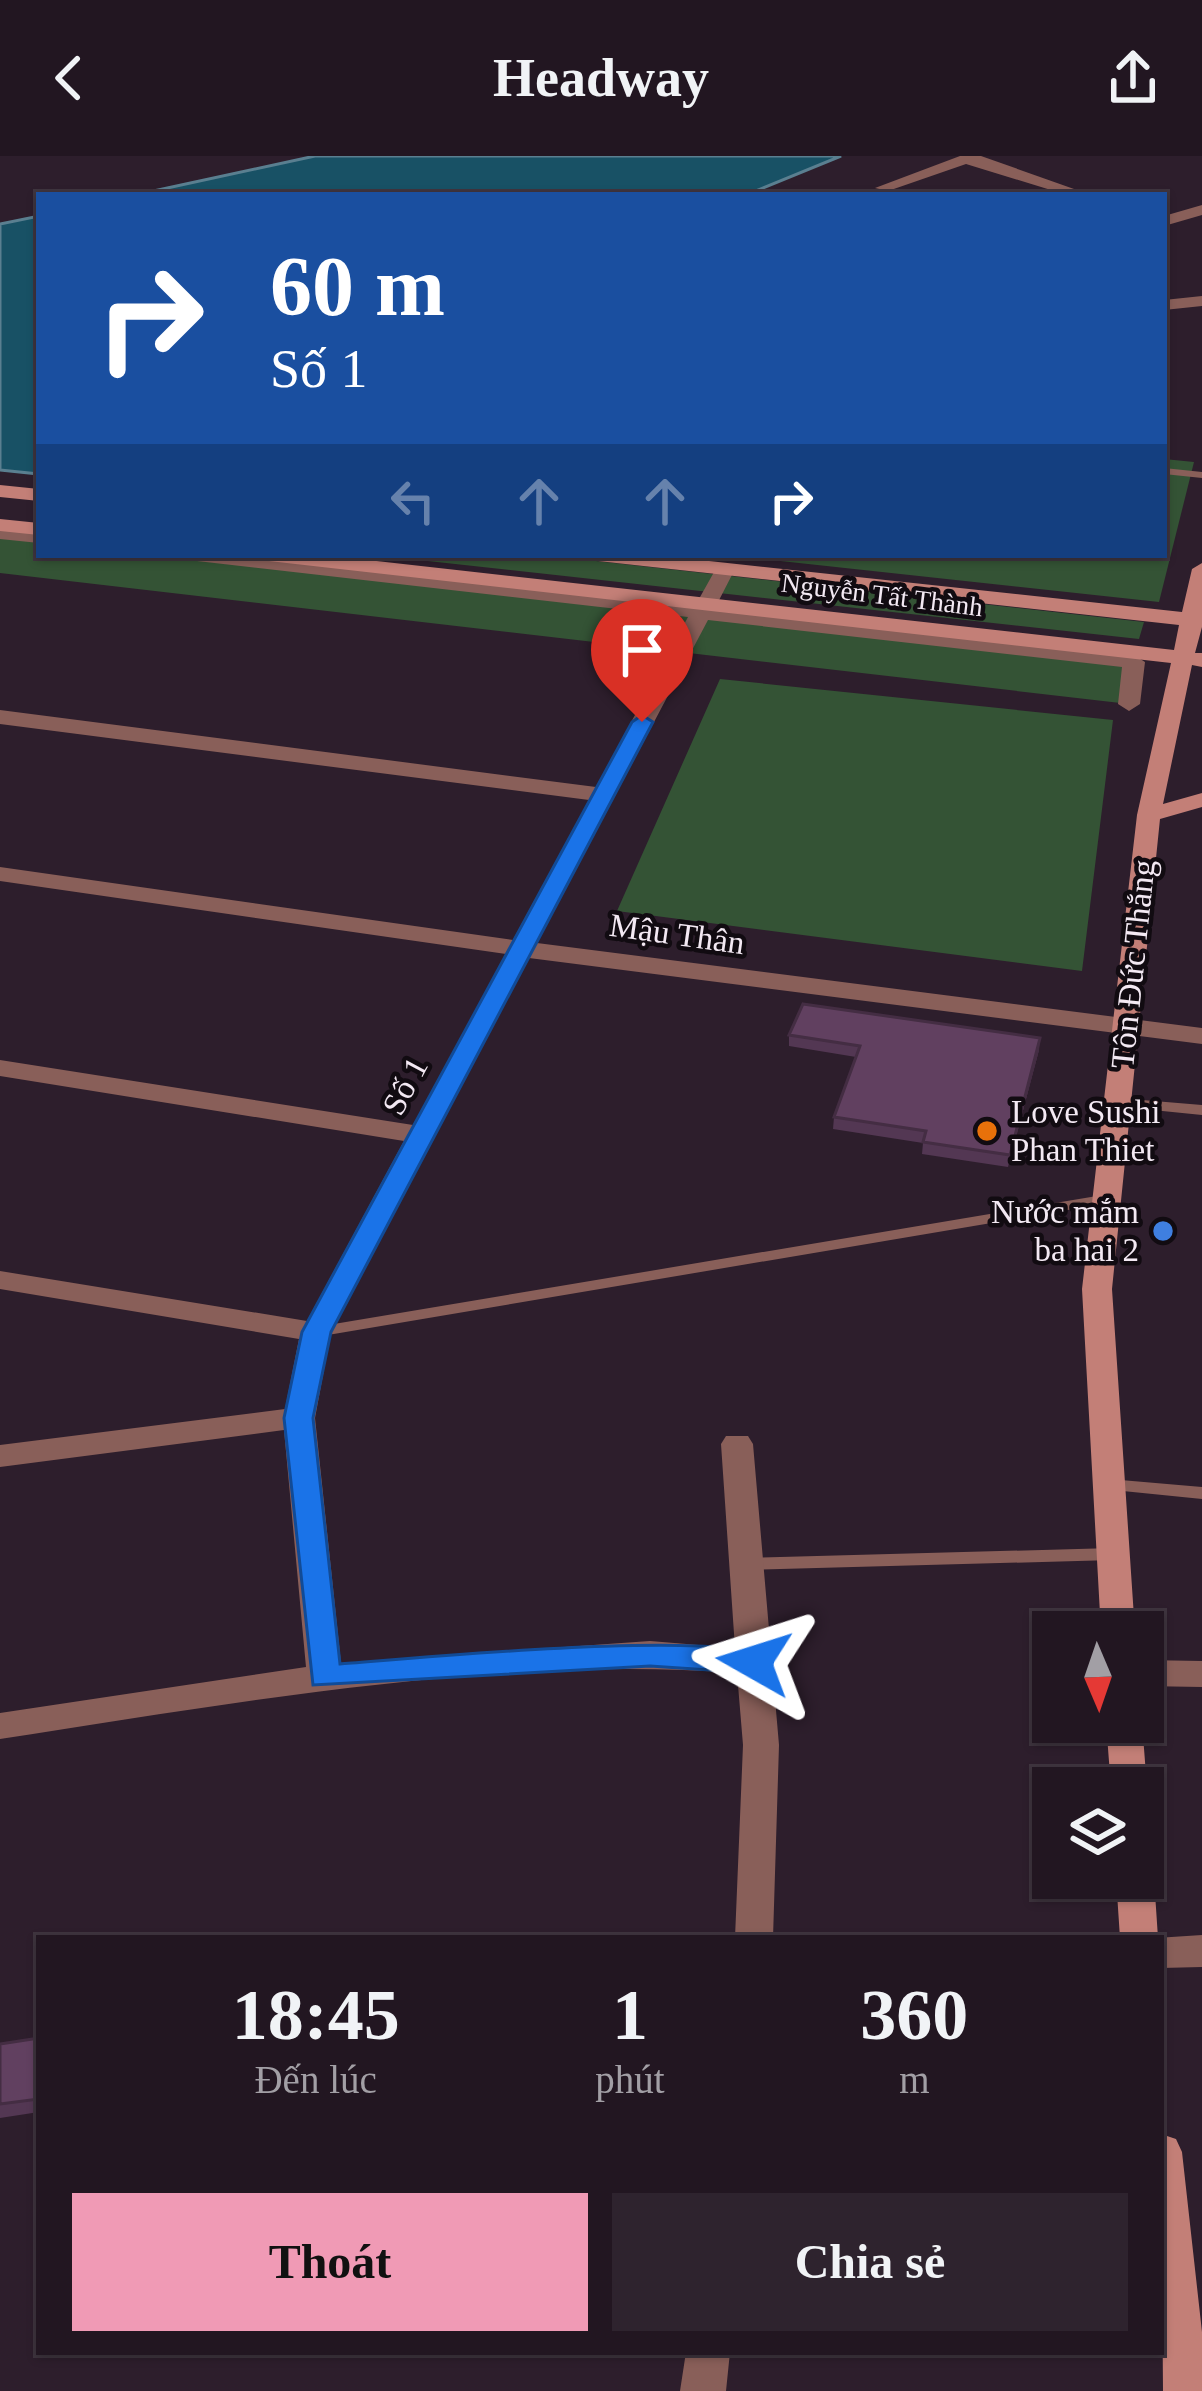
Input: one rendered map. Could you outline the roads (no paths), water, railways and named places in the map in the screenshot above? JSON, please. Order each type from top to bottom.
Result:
[{"type":"street","points":[[884,188],[972,158],[1074,192]]},
{"type":"street","points":[[1167,220],[1202,211]]},
{"type":"street","points":[[1167,305],[1202,301]]},
{"type":"street","points":[[0,491],[36,495]]},
{"type":"street","points":[[0,529],[36,533]]},
{"type":"street","points":[[227,558],[705,606],[1134,662],[1129,704]]},
{"type":"street","name":"Nguyễn Tất Thành","points":[[295,558],[1191,659]]},
{"type":"street","name":"Nguyễn Tất Thành","points":[[654,558],[729,562],[1196,620]]},
{"type":"street","name":"Số 1","points":[[325,1677],[299,1418],[316,1332],[729,562]]},
{"type":"street","points":[[1196,620],[1202,569]]},
{"type":"street","name":"Tôn Đức Thắng","points":[[1117,1611],[1097,1289],[1103,1200],[1149,815],[1191,659],[1196,620]]},
{"type":"street","points":[[0,716],[603,795]]},
{"type":"street","points":[[1149,815],[1202,800]]},
{"type":"street","name":"Mậu Thân","points":[[0,874],[1202,1036]]},
{"type":"street","points":[[0,1068],[419,1135]]},
{"type":"street","points":[[0,1280],[316,1332]]},
{"type":"street","points":[[0,1456],[299,1418]]},
{"type":"street","points":[[737,1444],[761,1745],[754,1935]]},
{"type":"street","points":[[0,1726],[325,1677],[650,1654],[754,1662]]},
{"type":"street","points":[[1164,1673],[1202,1674]]},
{"type":"street","points":[[1136,1899],[1139,1935]]},
{"type":"street","points":[[1164,1952],[1202,1951]]},
{"type":"street","points":[[1164,2178],[1191,2335],[1186,2391]]},
{"type":"street","points":[[704,2391],[708,2355]]},
{"type":"lane","points":[[1167,472],[1202,475]]},
{"type":"lane","points":[[1118,1103],[1202,1110]]},
{"type":"lane","points":[[316,1332],[1103,1200]]},
{"type":"lane","points":[[1108,1485],[1202,1493]]},
{"type":"lane","points":[[747,1564],[1113,1553]]},
{"type":"water","points":[[315,156],[841,156],[753,192],[149,192]]},
{"type":"water","points":[[36,217],[36,474],[0,470],[0,224]]},
{"type":"place","name":"Love Sushi Phan Thiet","points":[[987,1131]]},
{"type":"place","name":"Nước mắm ba hai 2","points":[[1163,1231]]}]
